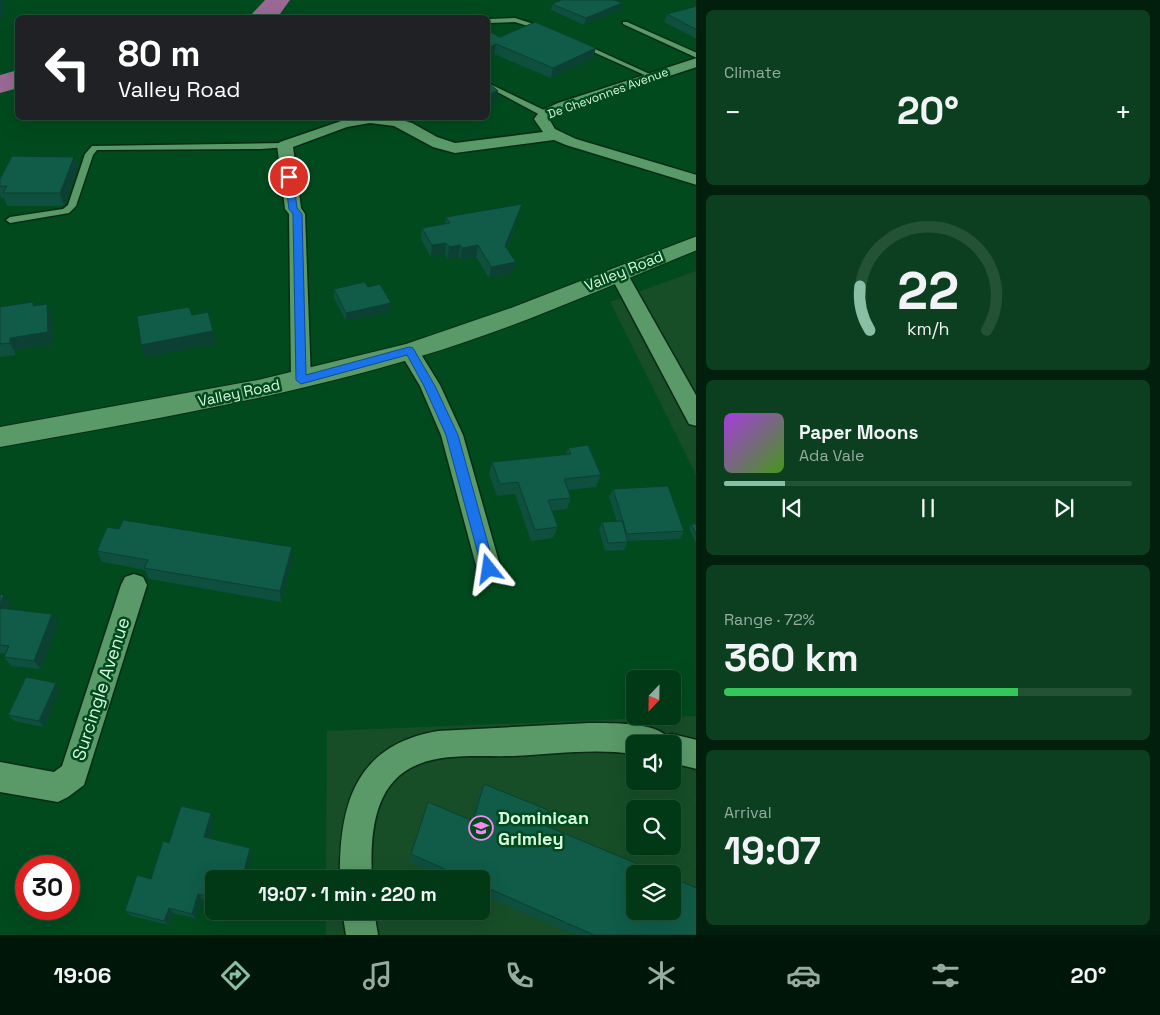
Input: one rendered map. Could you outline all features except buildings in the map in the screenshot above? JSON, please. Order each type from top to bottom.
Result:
[{"type":"street","name":"De Chevonnes Avenue","points":[[696,62],[545,114],[541,119],[542,124],[556,136],[696,180]]},
{"type":"street","points":[[301,380],[297,214],[293,209],[285,145],[340,124],[357,120]]},
{"type":"street","points":[[389,120],[402,124],[439,146],[455,148],[556,136]]},
{"type":"street","name":"Valley Road","points":[[0,437],[164,408],[301,380],[409,351],[530,310],[696,242]]},
{"type":"street","points":[[618,273],[696,418]]},
{"type":"street","points":[[409,351],[430,386],[452,435],[489,569]]},
{"type":"street","name":"Surcingle Avenue","points":[[0,776],[58,787],[74,775],[134,585]]},
{"type":"street","points":[[356,870],[358,819],[365,798],[374,781],[399,759],[414,751],[442,746],[593,737],[626,739]]},
{"type":"street","points":[[681,751],[696,755]]},
{"type":"street","points":[[360,920],[362,935]]},
{"type":"lane","points":[[490,21],[515,20],[551,32]]},
{"type":"lane","points":[[626,23],[696,56]]},
{"type":"lane","points":[[574,42],[651,76]]},
{"type":"lane","points":[[490,86],[545,114]]},
{"type":"lane","points":[[10,220],[66,211],[72,206],[89,154],[95,148],[183,146],[236,149],[285,145]]},
{"type":"shaded area","points":[[696,271],[696,475],[610,302]]},
{"type":"shaded area","name":"Dominican Grimley","points":[[696,716],[696,935],[326,935],[326,920],[490,920],[490,870],[326,870],[327,731],[626,719],[626,725],[681,725],[681,717]]},
{"type":"waterway","points":[[266,15],[278,0]]},
{"type":"waterway","points":[[0,85],[15,79]]},
{"type":"place","name":"Dominican Grimley","points":[[481,828]]},
{"type":"route","points":[[289,177],[293,209],[297,214],[301,380],[409,351],[430,386],[452,435],[489,569]]}]
